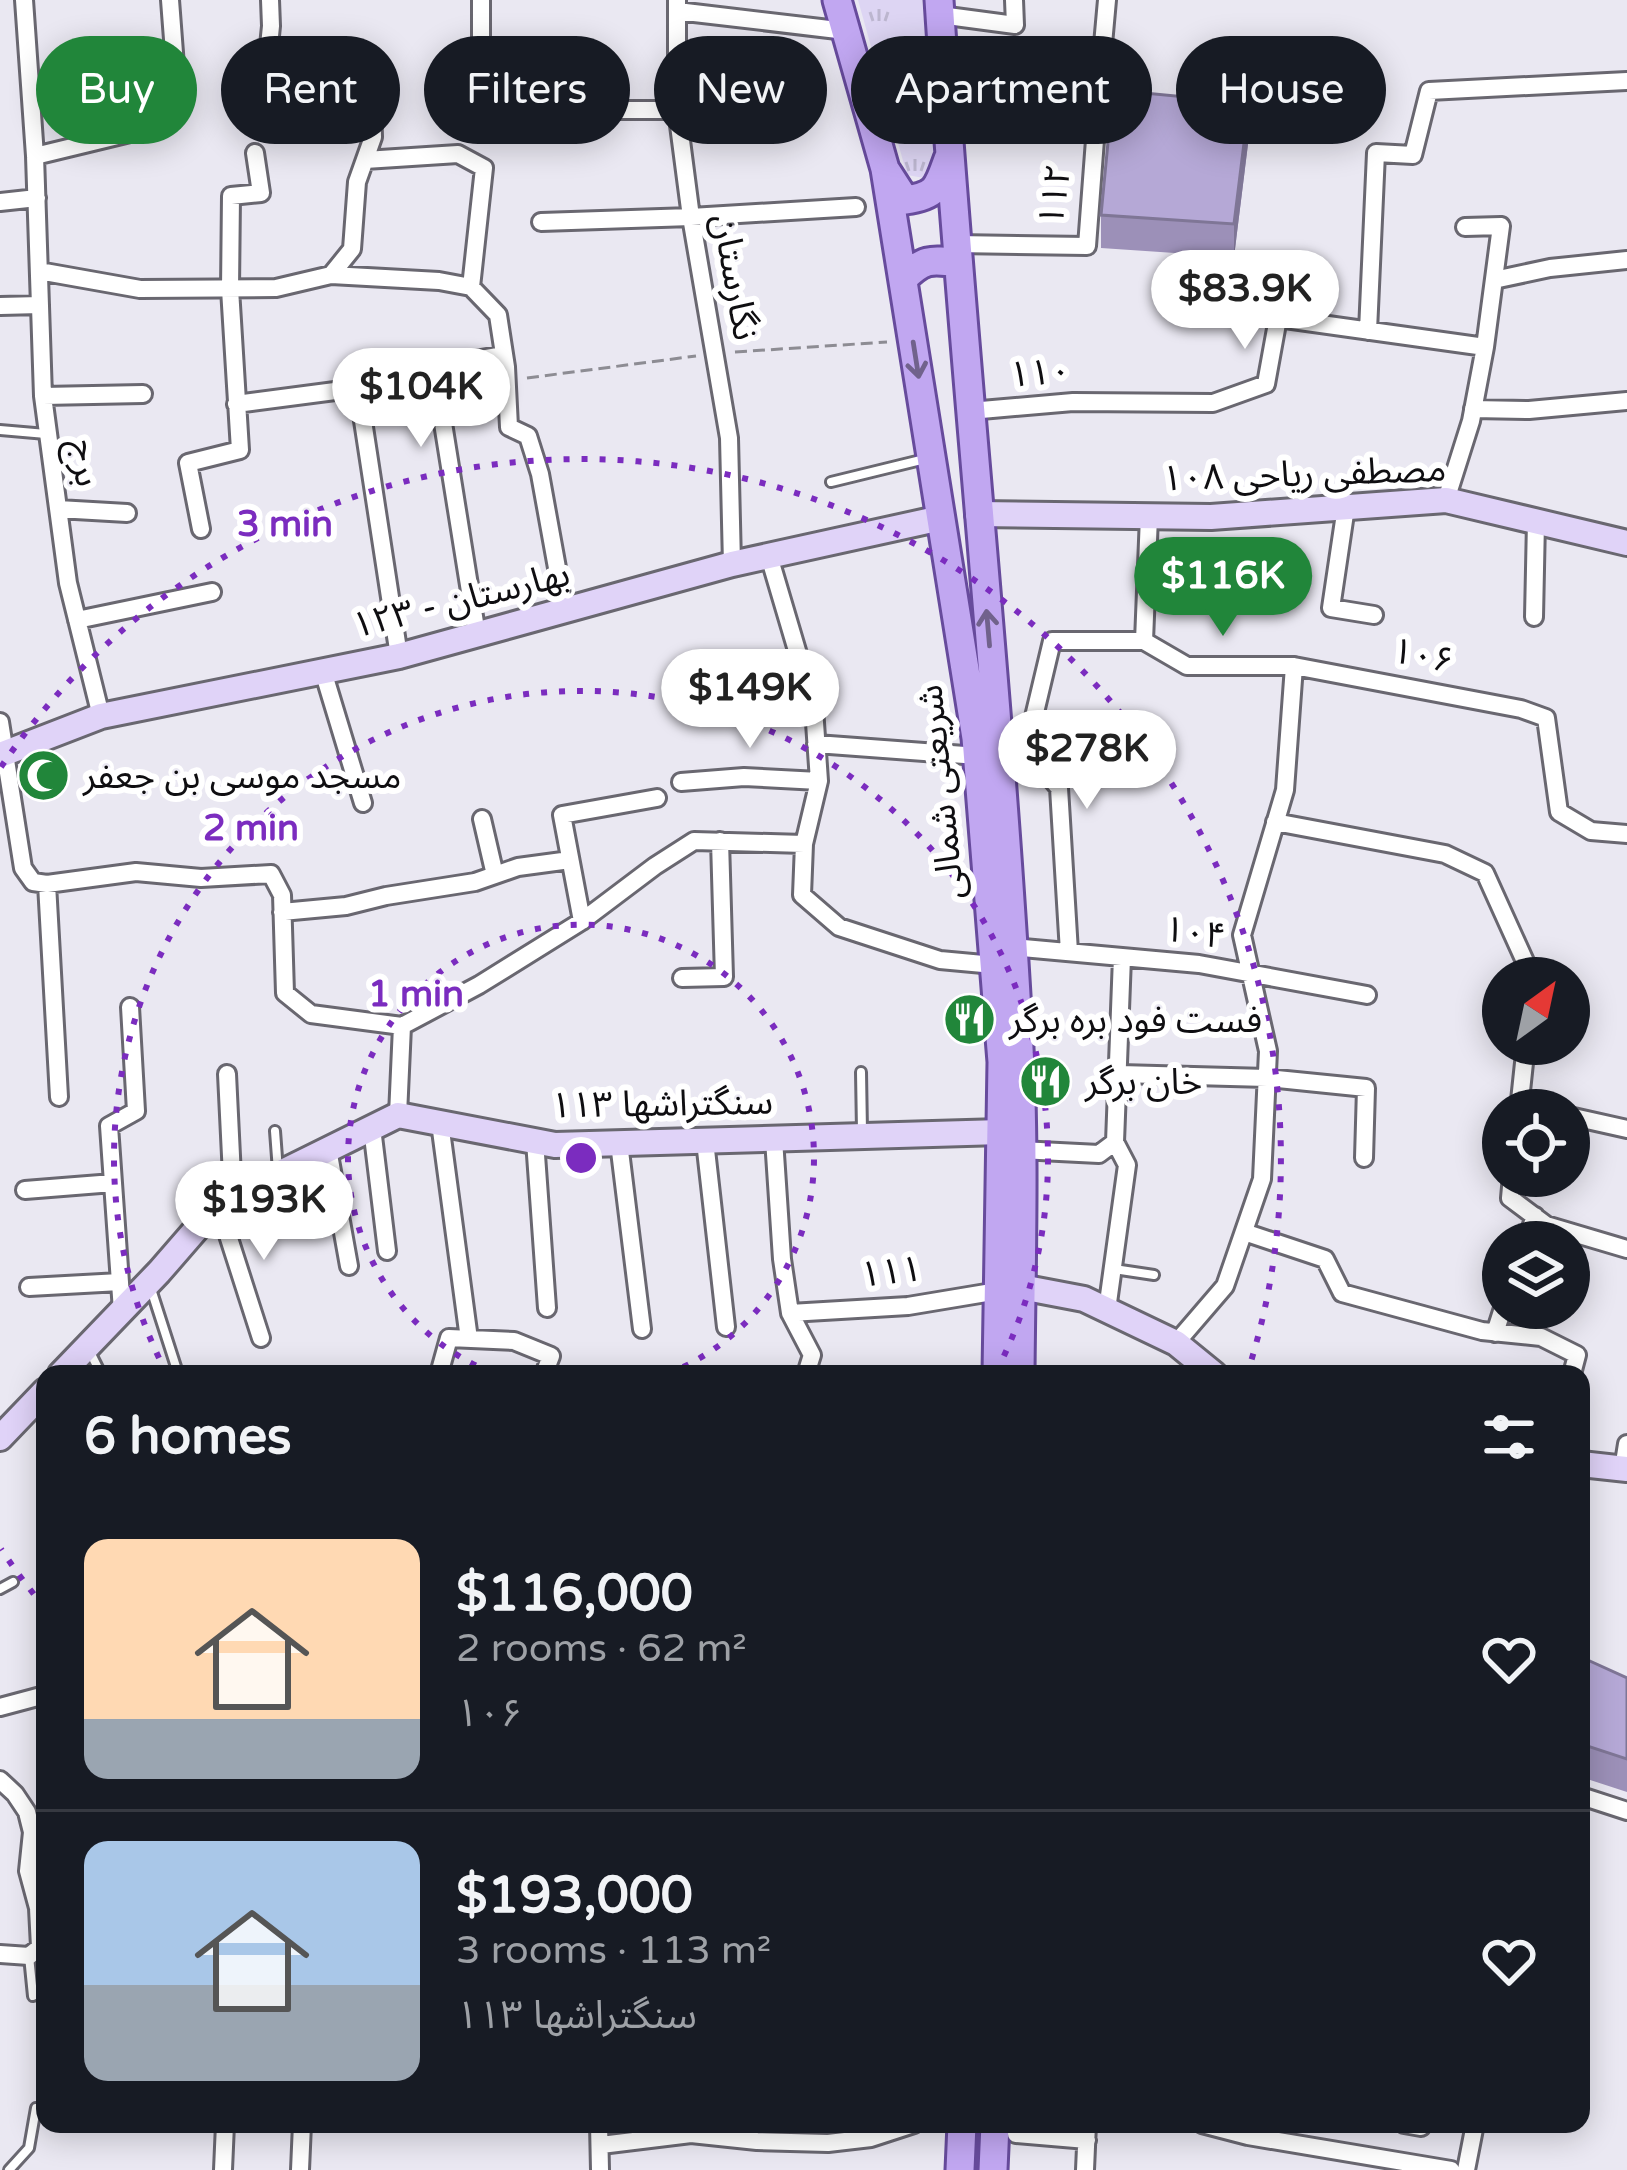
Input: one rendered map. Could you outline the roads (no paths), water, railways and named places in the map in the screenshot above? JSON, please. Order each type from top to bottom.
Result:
[{"type":"main road","name":"شریعتی شمالی","points":[[837,0],[885,169],[941,518],[1000,761]]},
{"type":"main road","name":"شریعتی شمالی","points":[[939,7],[1000,761],[1002,1063],[1010,1141],[1010,1289],[1019,1365]]},
{"type":"main road","points":[[885,169],[905,200],[922,198],[937,189],[949,157]]},
{"type":"main road","points":[[903,279],[916,266],[957,254]]},
{"type":"main road","name":"شریعتی شمالی","points":[[998,1365],[1010,1289]]},
{"type":"main road","points":[[960,2170],[962,2133]]},
{"type":"main road","points":[[993,2170],[1004,2133]]},
{"type":"street","name":"برج","points":[[24,0],[47,434],[68,583],[101,716]]},
{"type":"street","points":[[170,0],[173,36]]},
{"type":"street","points":[[270,0],[266,75],[281,93],[319,86],[353,87],[371,105],[373,137],[357,182],[352,249],[331,275]]},
{"type":"street","points":[[481,0],[482,36]]},
{"type":"street","points":[[939,7],[1016,25],[1014,0]]},
{"type":"street","points":[[1104,36],[1107,0]]},
{"type":"street","points":[[677,5],[846,31]]},
{"type":"street","name":"نگارستان","points":[[677,5],[677,36]]},
{"type":"street","points":[[1368,331],[1376,153],[1413,155],[1429,91],[1627,81]]},
{"type":"street","points":[[35,156],[85,144]]},
{"type":"street","name":"نگارستان","points":[[681,144],[729,438],[732,564]]},
{"type":"street","name":"۱۱۲","points":[[957,254],[1087,246],[1095,144]]},
{"type":"street","points":[[201,529],[188,463],[240,450],[230,289],[231,196],[261,193],[256,153]]},
{"type":"street","points":[[365,160],[458,154],[484,168],[471,287]]},
{"type":"street","points":[[0,202],[37,198]]},
{"type":"street","points":[[541,222],[856,207]]},
{"type":"street","points":[[1446,500],[1473,409],[1501,226],[1465,227]]},
{"type":"street","points":[[1494,280],[1627,260]]},
{"type":"street","points":[[39,272],[140,289],[275,288],[331,275],[471,287],[498,315],[509,427],[528,436],[534,455],[565,612]]},
{"type":"street","points":[[0,306],[40,305]]},
{"type":"street","name":"۱۱۰","points":[[970,411],[1073,402],[1213,403],[1265,384],[1278,318],[1485,347]]},
{"type":"street","points":[[477,635],[434,367],[504,356]]},
{"type":"street","points":[[236,404],[358,388],[399,656]]},
{"type":"street","points":[[43,396],[143,394]]},
{"type":"street","points":[[1473,409],[1529,410],[1627,401]]},
{"type":"street","name":"مصطفی ریاحی ۱۰۸","points":[[978,514],[1211,517],[1446,500],[1627,543]]},
{"type":"street","points":[[1346,507],[1331,608],[1374,615]]},
{"type":"street","points":[[58,509],[127,513]]},
{"type":"street","points":[[1144,641],[1149,516]]},
{"type":"street","name":"بهارستان - ۱۲۳","points":[[3,754],[101,716],[399,656],[732,564],[941,518]]},
{"type":"street","points":[[1534,616],[1537,521]]},
{"type":"street","points":[[0,722],[23,868],[33,882],[136,872],[201,878],[271,874],[282,895],[285,993],[311,1014],[402,1026],[582,921],[694,841],[804,844],[819,781],[814,708],[769,556]]},
{"type":"street","points":[[77,620],[212,592]]},
{"type":"street","name":"۱۰۶","points":[[1000,761],[1052,641],[1144,641],[1187,666],[1294,666],[1521,709],[1546,718],[1559,812],[1591,831],[1627,834]]},
{"type":"street","points":[[1176,1343],[1226,1286],[1262,1179],[1268,1051],[1242,934],[1285,790],[1294,666]]},
{"type":"street","points":[[322,671],[364,803]]},
{"type":"street","points":[[816,744],[1043,769],[1059,788],[1069,952]]},
{"type":"street","points":[[681,782],[744,777],[819,781]]},
{"type":"street","points":[[582,921],[562,815],[657,798]]},
{"type":"street","points":[[482,819],[495,875]]},
{"type":"street","points":[[1275,822],[1445,854],[1485,873],[1523,957]]},
{"type":"street","points":[[682,978],[724,977],[720,842]]},
{"type":"street","name":"۱۰۴","points":[[804,844],[802,896],[839,927],[940,960],[1069,952],[1199,964],[1367,995]]},
{"type":"street","points":[[282,912],[346,906],[475,882],[518,867],[570,860]]},
{"type":"street","points":[[47,884],[59,1097]]},
{"type":"street","points":[[1107,1310],[1127,1165],[1115,1142],[1122,957]]},
{"type":"street","points":[[122,1311],[109,1126],[136,1111],[130,1007]]},
{"type":"street","points":[[70,1365],[226,1200],[398,1115],[402,1026]]},
{"type":"street","points":[[227,1074],[226,1200],[261,1338]]},
{"type":"street","points":[[1120,1074],[1267,1078],[1366,1088],[1364,1158]]},
{"type":"street","name":"سنگتراشها ۱۱۳","points":[[398,1115],[555,1145],[862,1136],[1010,1141]]},
{"type":"street","points":[[1590,1121],[1627,1129]]},
{"type":"street","points":[[440,1123],[469,1339]]},
{"type":"street","points":[[372,1128],[387,1251]]},
{"type":"street","points":[[774,1139],[790,1313],[812,1355],[809,1365]]},
{"type":"street","points":[[535,1141],[547,1308]]},
{"type":"street","points":[[706,1141],[726,1328]]},
{"type":"street","points":[[1010,1141],[1099,1154],[1115,1142]]},
{"type":"street","points":[[619,1143],[642,1329]]},
{"type":"street","points":[[328,1149],[349,1266]]},
{"type":"street","points":[[25,1190],[113,1183]]},
{"type":"street","points":[[1510,1197],[1546,1225],[1627,1250]]},
{"type":"street","points":[[1533,1221],[1535,1216]]},
{"type":"street","points":[[1244,1232],[1325,1259],[1342,1293],[1482,1331],[1541,1337],[1577,1355],[1574,1365]]},
{"type":"street","points":[[29,1287],[120,1282]]},
{"type":"street","points":[[1010,1289],[1084,1299],[1176,1343],[1203,1365]]},
{"type":"street","name":"۱۱۱","points":[[790,1313],[908,1306],[1010,1289]]},
{"type":"street","points":[[1495,1333],[1496,1329]]},
{"type":"street","points":[[442,1365],[449,1338],[514,1341],[551,1356],[548,1365]]},
{"type":"street","points":[[0,1438],[36,1400]]},
{"type":"street","points":[[1590,1463],[1626,1461]]},
{"type":"street","points":[[0,1707],[36,1697]]},
{"type":"street","points":[[0,1780],[36,1813],[28,1871],[36,1894]]},
{"type":"street","points":[[1590,1799],[1627,1811]]},
{"type":"street","points":[[0,1954],[34,1951],[36,1939]]},
{"type":"street","points":[[223,2170],[225,2133]]},
{"type":"street","points":[[300,2170],[302,2133]]},
{"type":"street","points":[[600,2133],[600,2170]]},
{"type":"street","points":[[601,2145],[692,2134],[828,2143],[865,2133]]},
{"type":"street","points":[[1084,2170],[1087,2133]]},
{"type":"street","points":[[1264,2133],[1451,2170]]},
{"type":"street","points":[[1466,2170],[1473,2133]]},
{"type":"lane","points":[[0,430],[47,434]]},
{"type":"lane","points":[[831,482],[932,458]]},
{"type":"lane","points":[[861,1072],[862,1136]]},
{"type":"lane","points":[[275,1130],[278,1174]]},
{"type":"lane","points":[[1112,1269],[1154,1275]]},
{"type":"lane","points":[[149,1282],[175,1365]]},
{"type":"lane","points":[[87,1347],[96,1365]]},
{"type":"lane","points":[[0,1589],[13,1582]]},
{"type":"lane","points":[[33,1996],[34,1951]]},
{"type":"lane","points":[[9,2170],[29,2148],[36,2108]]},
{"type":"place","name":"مسجد موسی بن جعفر","points":[[44,776]]},
{"type":"place","name":"فست فود بره برگر","points":[[970,1020]]},
{"type":"place","name":"خان برگر","points":[[1046,1082]]}]
